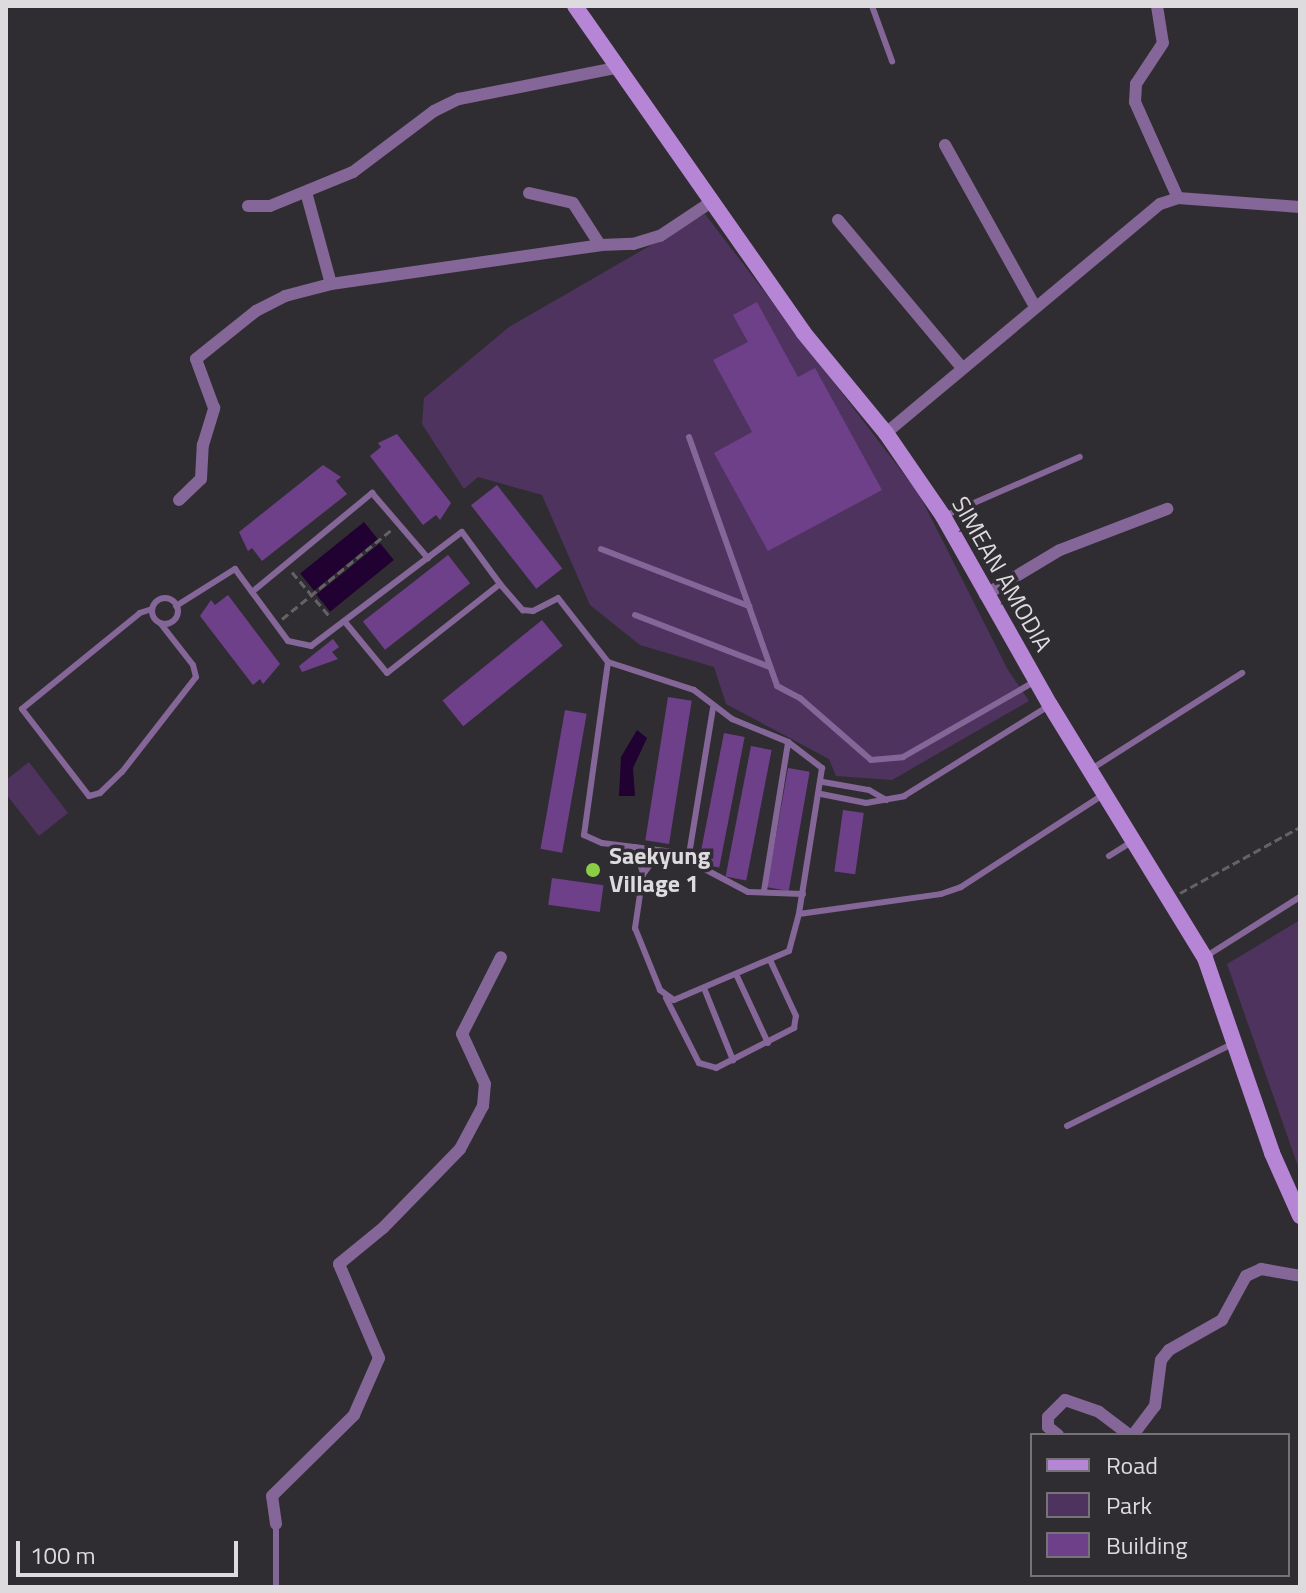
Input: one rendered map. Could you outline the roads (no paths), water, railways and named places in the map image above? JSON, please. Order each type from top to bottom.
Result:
[{"type":"street","name":"SIMEAN AMODIA","points":[[575,6],[803,332],[886,433],[943,516],[1050,705],[1205,958],[1237,1041],[1272,1153],[1300,1216]]},
{"type":"street","points":[[1157,6],[1163,43],[1136,84],[1135,102],[1178,198]]},
{"type":"street","points":[[248,206],[270,206],[353,172],[434,111],[459,99],[616,68]]},
{"type":"street","points":[[945,145],[1034,305]]},
{"type":"street","points":[[306,192],[331,284]]},
{"type":"street","points":[[529,193],[573,203],[600,245]]},
{"type":"street","points":[[886,433],[1034,305],[1160,204],[1178,198],[1300,207]]},
{"type":"street","points":[[179,500],[201,479],[203,445],[214,408],[196,359],[256,311],[285,296],[331,284],[600,245],[633,244],[660,236],[711,202]]},
{"type":"street","points":[[838,220],[962,368]]},
{"type":"street","points":[[985,595],[1060,550],[1167,509]]},
{"type":"street","points":[[276,1524],[272,1496],[354,1415],[379,1358],[339,1264],[383,1228],[460,1149],[483,1106],[485,1084],[462,1034],[501,957]]},
{"type":"street","points":[[1134,1433],[1155,1406],[1161,1360],[1169,1350],[1222,1320],[1246,1276],[1261,1269],[1300,1276]]},
{"type":"street","points":[[1056,1433],[1048,1427],[1048,1417],[1065,1400],[1099,1412],[1129,1433]]},
{"type":"lane","points":[[872,6],[892,61]]},
{"type":"lane","points":[[689,437],[777,686],[800,698],[871,760],[903,757],[1036,681]]},
{"type":"lane","points":[[943,516],[1080,457]]},
{"type":"lane","points":[[252,592],[372,493],[428,558]]},
{"type":"lane","points":[[176,606],[235,569],[276,624],[298,647],[311,646],[462,532],[523,610],[533,611],[558,598],[608,662],[694,690],[713,708],[788,742],[818,763],[823,782],[799,914],[789,951],[674,1000],[666,998]]},
{"type":"lane","points":[[601,549],[749,606]]},
{"type":"lane","points":[[342,624],[387,673],[500,584]]},
{"type":"lane","points":[[152,609],[193,665],[196,677],[122,772],[100,793],[89,796],[22,709],[140,613],[166,599],[176,606]]},
{"type":"lane","points":[[161,624],[175,619],[176,606]]},
{"type":"lane","points":[[635,615],[770,667]]},
{"type":"lane","points":[[608,662],[584,835],[635,847],[689,854],[712,874],[748,892],[803,894]]},
{"type":"lane","points":[[1090,770],[1242,673]]},
{"type":"lane","points":[[821,794],[866,803],[904,796],[1050,705]]},
{"type":"lane","points":[[689,854],[713,708]]},
{"type":"lane","points":[[764,891],[788,742]]},
{"type":"lane","points":[[823,782],[869,790],[886,800]]},
{"type":"lane","points":[[799,914],[941,894],[961,887],[1104,794]]},
{"type":"lane","points":[[1109,856],[1133,841]]},
{"type":"lane","points":[[635,847],[643,874],[635,928],[666,998],[704,1069],[733,1060],[789,1034],[796,1016],[770,960]]},
{"type":"lane","points":[[643,874],[660,851]]},
{"type":"lane","points":[[1205,958],[1300,897]]},
{"type":"lane","points":[[736,974],[768,1043]]},
{"type":"lane","points":[[704,988],[733,1060]]},
{"type":"lane","points":[[1067,1126],[1237,1041]]},
{"type":"lane","points":[[276,1524],[276,1587]]},
{"type":"place","name":"Saekyung Village 1","points":[[593,870]]}]
